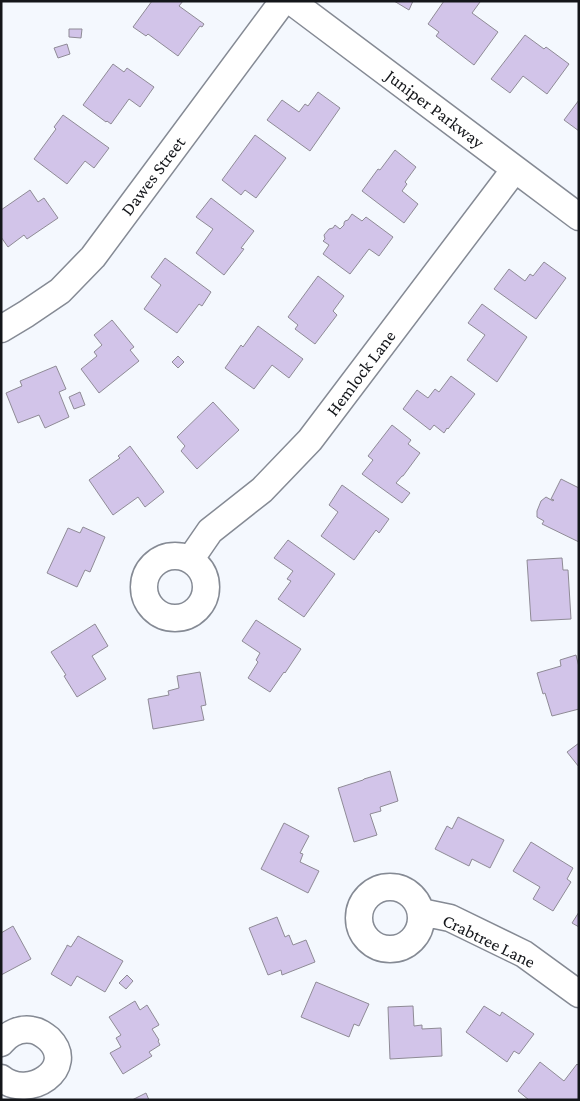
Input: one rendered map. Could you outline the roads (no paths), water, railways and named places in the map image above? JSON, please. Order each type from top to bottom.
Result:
[{"type":"street","name":"Dawes Street","points":[[1,328],[60,291],[93,257],[283,1]]},
{"type":"street","name":"Juniper Parkway","points":[[291,1],[579,217]]},
{"type":"street","name":"Hemlock Lane","points":[[190,560],[210,531],[262,490],[310,440],[515,169]]},
{"type":"street","name":"Crabtree Lane","points":[[421,912],[450,918],[524,954],[579,994]]},
{"type":"street","points":[[1,1042],[14,1032],[24,1029],[35,1030],[52,1042],[56,1051],[57,1061],[56,1072],[50,1081],[27,1096],[13,1089],[1,1078]]}]
